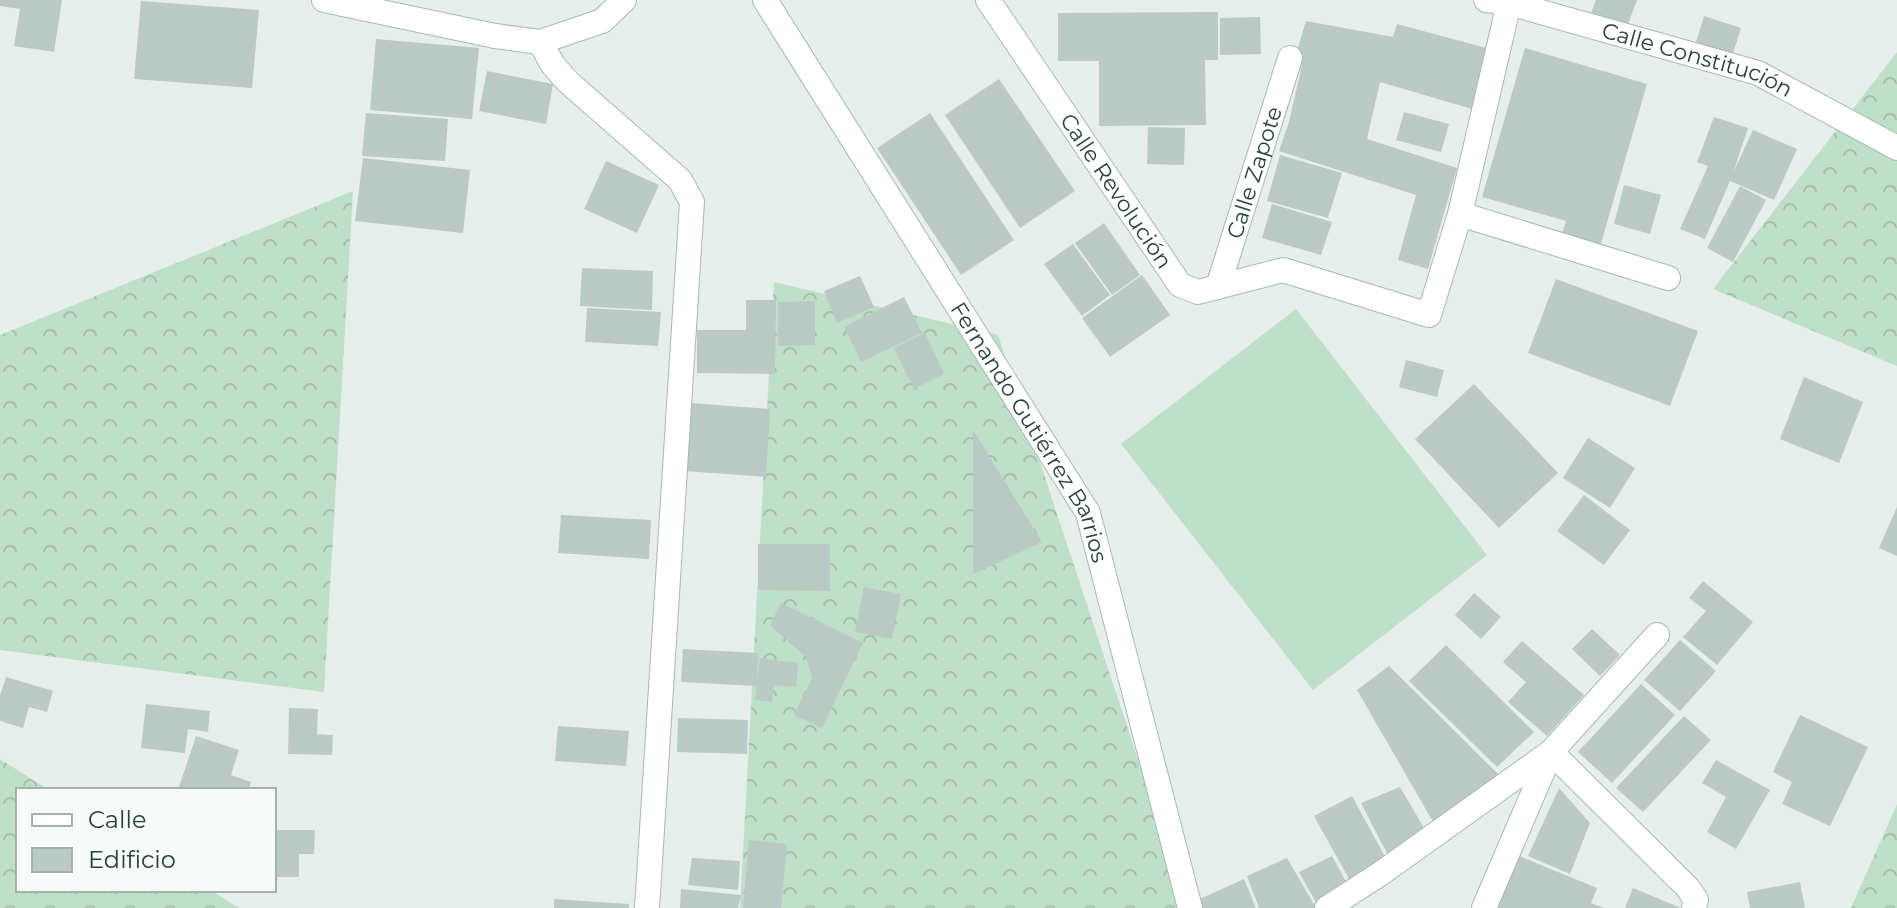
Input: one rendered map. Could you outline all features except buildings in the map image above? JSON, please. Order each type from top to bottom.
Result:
[{"type":"street","points":[[324,0],[495,36],[540,42],[602,21],[624,0]]},
{"type":"street","name":"Fernando Gutiérrez Barrios","points":[[765,0],[1088,513],[1190,908]]},
{"type":"street","name":"Calle Revolución","points":[[988,0],[1180,285],[1198,292],[1283,270],[1429,315],[1460,214]]},
{"type":"street","points":[[1498,2],[1460,214],[1668,278]]},
{"type":"street","name":"Calle Constitución","points":[[1498,2],[1758,73],[1897,148]]},
{"type":"street","points":[[540,42],[553,65],[568,82],[680,180],[692,202],[647,908]]},
{"type":"street","name":"Calle Zapote","points":[[1218,287],[1290,58]]},
{"type":"street","points":[[1327,908],[1551,752],[1657,635]]},
{"type":"street","points":[[1484,908],[1551,752]]},
{"type":"street","points":[[1551,752],[1688,888],[1696,900],[1694,908]]},
{"type":"green space","points":[[1897,52],[1897,366],[1713,289]]},
{"type":"green space","points":[[353,191],[324,692],[0,650],[0,335]]},
{"type":"green space","points":[[774,282],[998,335],[1187,908],[740,908]]},
{"type":"green space","points":[[1296,309],[1487,555],[1313,690],[1121,444]]},
{"type":"green space","points":[[0,759],[46,788],[16,788],[16,892],[213,892],[239,908],[0,908]]},
{"type":"green space","points":[[1897,804],[1897,908],[1851,908]]}]
